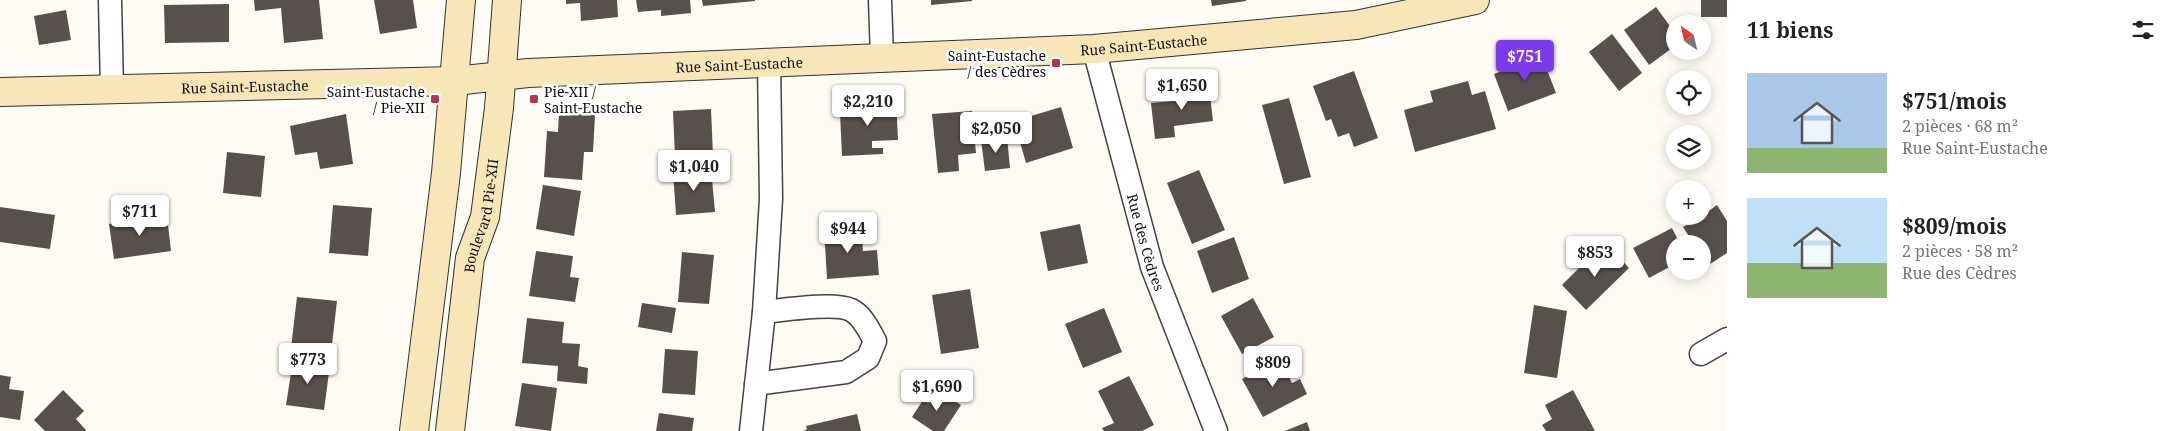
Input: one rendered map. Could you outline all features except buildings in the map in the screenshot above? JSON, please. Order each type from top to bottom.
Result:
[{"type":"street","points":[[110,0],[112,90]]},
{"type":"street","points":[[414,431],[446,173],[461,0]]},
{"type":"street","name":"Boulevard Pie-XII","points":[[450,431],[470,258],[485,217],[499,108],[507,0]]},
{"type":"street","points":[[880,0],[882,57]]},
{"type":"street","name":"Rue Saint-Eustache","points":[[0,92],[455,81],[501,76],[882,57],[1094,49],[1356,25],[1475,0]]},
{"type":"street","name":"Rue des Cèdres","points":[[1094,49],[1152,267],[1216,431]]},
{"type":"street","points":[[751,431],[764,312],[771,199],[769,63]]},
{"type":"street","points":[[756,384],[846,372],[868,358],[875,341],[866,324],[851,310],[820,307],[764,312]]},
{"type":"street","points":[[1701,354],[1727,339]]},
{"type":"place","name":"Saint-Eustache / des Cèdres","points":[[1056,63]]},
{"type":"place","name":"Saint-Eustache / Pie-XII","points":[[435,99]]},
{"type":"place","name":"Pie-XII / Saint-Eustache","points":[[534,99]]}]
